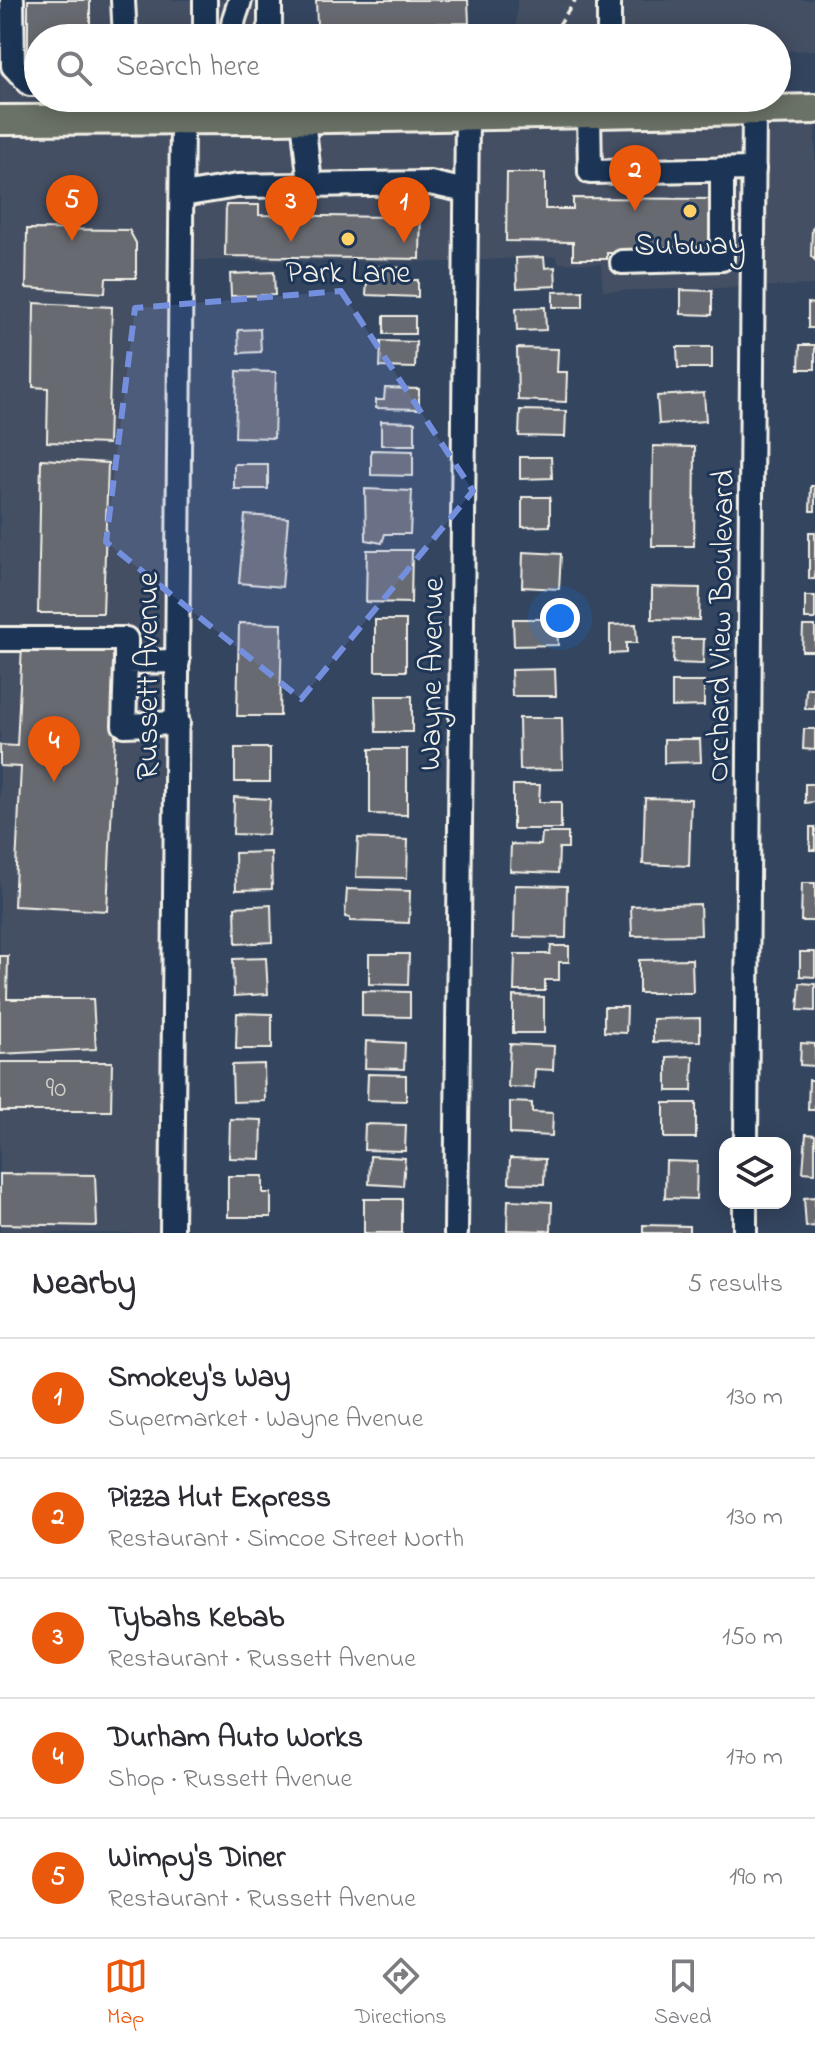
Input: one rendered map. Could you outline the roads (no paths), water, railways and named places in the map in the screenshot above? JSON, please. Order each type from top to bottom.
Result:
[{"type":"main road","points":[[791,109],[815,109]]},
{"type":"main road","points":[[0,120],[45,112]]},
{"type":"main road","points":[[198,112],[303,118],[518,112]]},
{"type":"street","points":[[12,0],[13,66],[24,78]]},
{"type":"street","points":[[123,0],[124,24]]},
{"type":"street","points":[[205,0],[205,24]]},
{"type":"street","points":[[233,24],[240,0]]},
{"type":"street","points":[[270,0],[270,24]]},
{"type":"street","points":[[609,0],[609,24]]},
{"type":"street","name":"Russett Avenue","points":[[172,1233],[182,195],[198,112]]},
{"type":"street","points":[[602,112],[590,172],[754,169]]},
{"type":"street","name":"Orchard View Boulevard","points":[[746,1137],[754,112]]},
{"type":"street","name":"Wayne Avenue","points":[[456,1233],[467,115]]},
{"type":"street","points":[[303,118],[310,185]]},
{"type":"street","points":[[722,169],[722,259]]},
{"type":"street","points":[[182,195],[237,186],[430,183],[466,191]]},
{"type":"street","points":[[622,262],[754,258]]},
{"type":"street","points":[[0,639],[126,639],[124,725],[178,723]]},
{"type":"street","points":[[126,662],[178,661]]},
{"type":"street","points":[[745,1209],[745,1233]]},
{"type":"place","name":"Pizza Hut Express","points":[[635,211]]},
{"type":"place","name":"Subway","points":[[690,211]]},
{"type":"place","name":"Park Lane","points":[[348,239]]},
{"type":"place","name":"Wimpy's Diner","points":[[72,241]]},
{"type":"place","name":"Tybahs Kebab","points":[[291,242]]},
{"type":"place","name":"Smokey's Way","points":[[404,243]]},
{"type":"place","name":"Durham Auto Works","points":[[54,782]]}]
